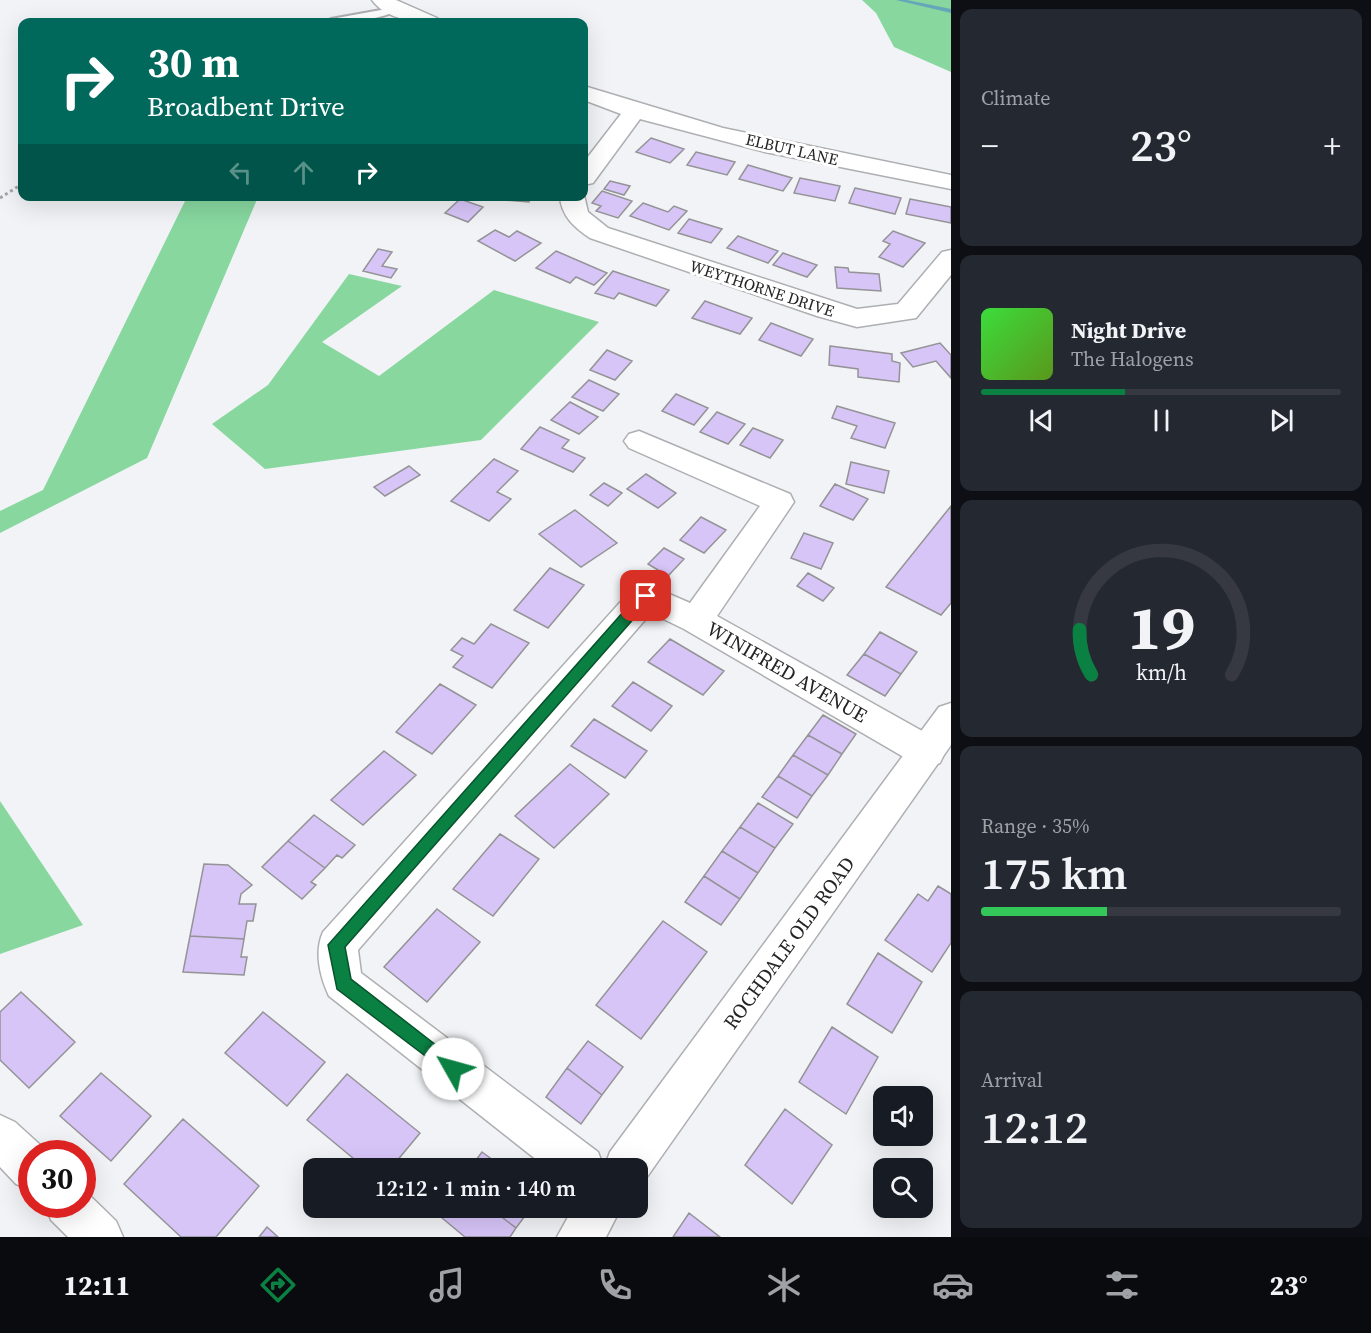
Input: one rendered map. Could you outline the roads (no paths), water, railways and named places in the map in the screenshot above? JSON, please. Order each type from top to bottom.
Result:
[{"type":"street","points":[[389,4],[421,18]]},
{"type":"street","name":"ELBUT LANE","points":[[588,95],[634,112],[806,154],[951,182]]},
{"type":"street","points":[[588,173],[634,112]]},
{"type":"street","name":"WEYTHORNE DRIVE","points":[[572,201],[572,209],[585,223],[600,233],[826,310],[857,318],[906,312],[951,258]]},
{"type":"street","points":[[639,441],[779,502],[696,620]]},
{"type":"street","name":"WINIFRED AVENUE","points":[[569,1158],[343,983],[337,945],[646,596],[696,620],[927,752]]},
{"type":"street","name":"ROCHDALE OLD ROAD","points":[[633,1158],[951,717]]},
{"type":"street","points":[[0,1137],[18,1154]]},
{"type":"street","points":[[82,1218],[100,1237]]},
{"type":"street","points":[[580,1237],[592,1218]]},
{"type":"lane","points":[[355,18],[384,13],[389,4]]},
{"type":"waterway","points":[[899,0],[951,11]]}]
